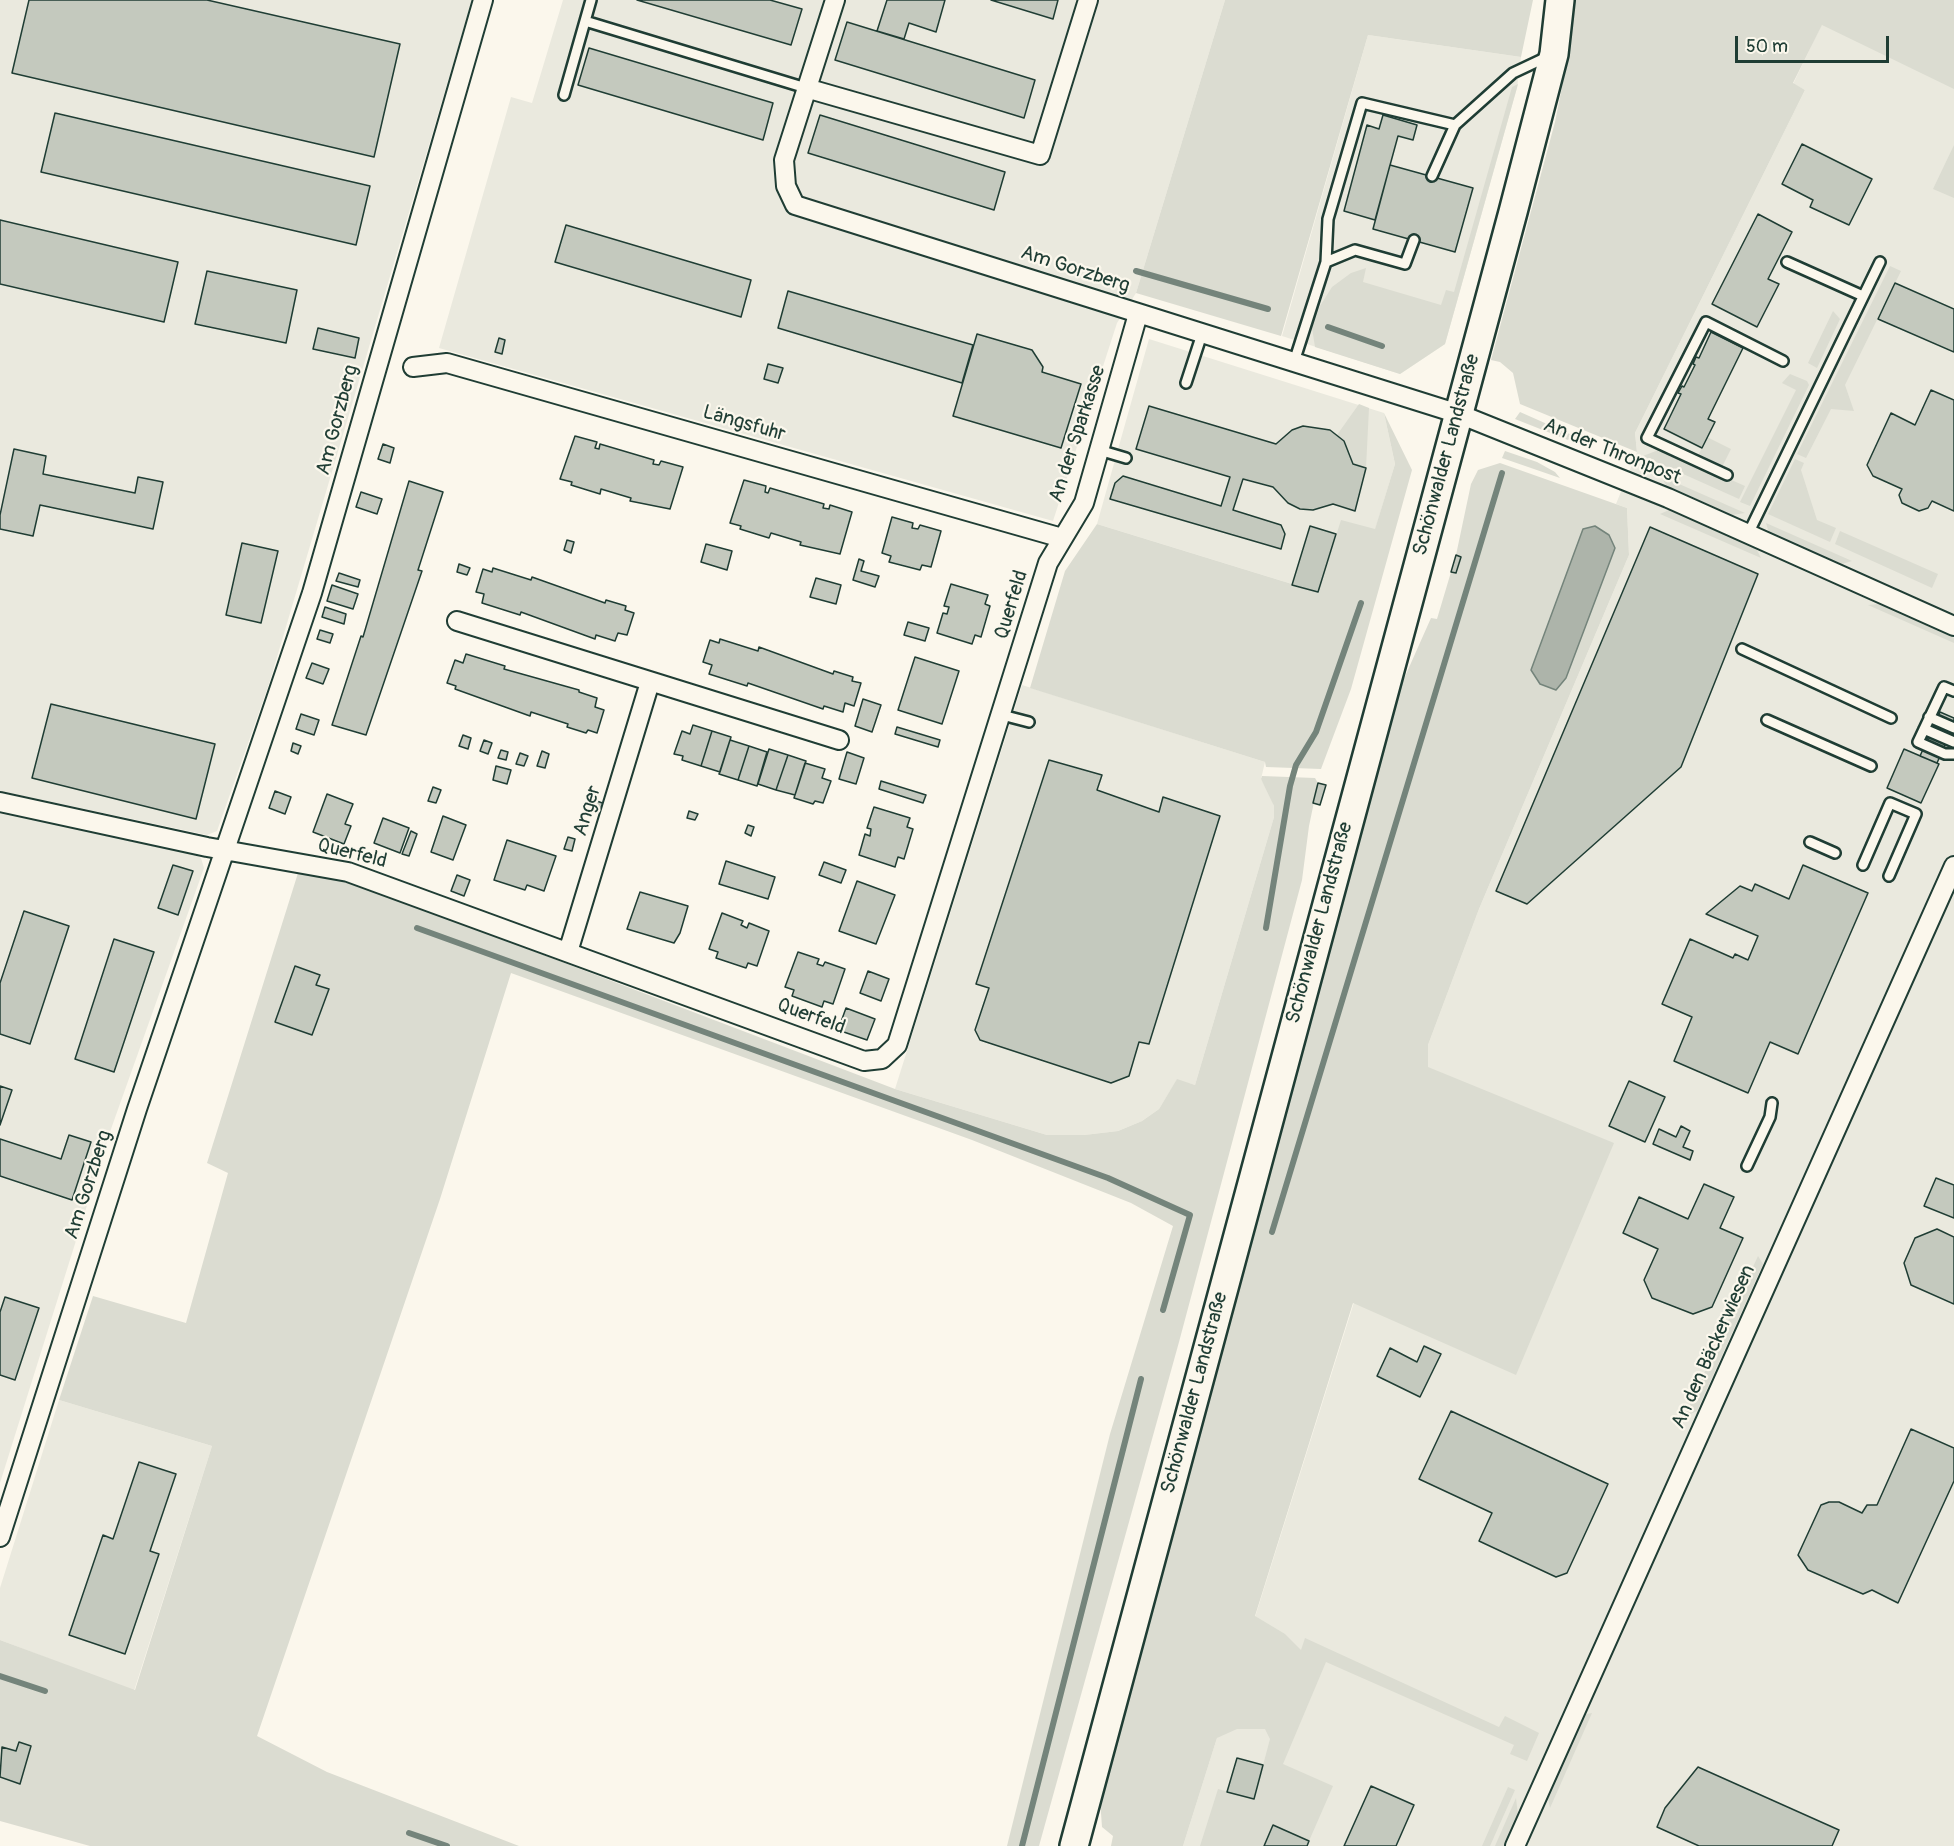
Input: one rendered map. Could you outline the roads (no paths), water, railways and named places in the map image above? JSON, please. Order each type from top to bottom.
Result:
[{"type":"main road","name":"Schönwalder Landstraße","points":[[1074,1846],[1554,54],[1560,0]]},
{"type":"street","name":"Am Gorzberg","points":[[0,1538],[137,1109],[312,593],[483,0]]},
{"type":"street","name":"Am Gorzberg","points":[[834,0],[783,160],[786,186],[795,206],[1459,414]]},
{"type":"street","points":[[806,88],[1040,155],[1088,0]]},
{"type":"street","name":"An der Sparkasse","points":[[1048,563],[1084,503],[1138,314]]},
{"type":"street","name":"Längsfuhr","points":[[413,367],[447,363],[1062,538]]},
{"type":"street","name":"An der Thronpost","points":[[1459,414],[1668,498],[1954,626]]},
{"type":"street","name":"Querfeld","points":[[226,849],[272,860],[348,872],[864,1061],[882,1059],[897,1045],[1048,563]]},
{"type":"street","points":[[456,621],[838,740]]},
{"type":"street","name":"Anger","points":[[568,952],[650,682]]},
{"type":"street","points":[[0,802],[207,847],[226,849]]},
{"type":"street","name":"An den Bäckerwiesen","points":[[1515,1846],[1954,866]]},
{"type":"lane","points":[[564,95],[591,0]]},
{"type":"lane","points":[[585,21],[806,88]]},
{"type":"lane","points":[[1432,176],[1455,125],[1514,72],[1554,54]]},
{"type":"lane","points":[[1294,362],[1326,262],[1328,219],[1362,103],[1455,125]]},
{"type":"lane","points":[[1326,262],[1355,250],[1405,264],[1414,240]]},
{"type":"lane","points":[[1787,262],[1863,296]]},
{"type":"lane","points":[[1748,534],[1880,262]]},
{"type":"lane","points":[[1727,475],[1647,438],[1706,322],[1783,361]]},
{"type":"lane","points":[[1186,383],[1202,334]]},
{"type":"lane","points":[[1099,450],[1126,458]]},
{"type":"lane","points":[[1742,649],[1891,718]]},
{"type":"lane","points":[[1954,691],[1944,687],[1918,742],[1945,754],[1954,754]]},
{"type":"lane","points":[[1002,715],[1029,722]]},
{"type":"lane","points":[[1929,717],[1954,728]]},
{"type":"lane","points":[[1767,720],[1871,766]]},
{"type":"lane","points":[[1924,729],[1954,742]]},
{"type":"lane","points":[[1863,865],[1890,803],[1916,814],[1889,876]]},
{"type":"lane","points":[[1810,842],[1835,853]]},
{"type":"lane","points":[[1747,1166],[1770,1117],[1772,1103]]},
{"type":"waterway","points":[[1136,271],[1268,309]]},
{"type":"waterway","points":[[1328,327],[1382,346]]},
{"type":"waterway","points":[[1272,1232],[1502,473]]},
{"type":"waterway","points":[[1266,928],[1290,786],[1296,765],[1316,732],[1361,603]]},
{"type":"waterway","points":[[417,928],[1108,1178],[1190,1215],[1163,1310]]},
{"type":"waterway","points":[[1022,1846],[1141,1379]]},
{"type":"waterway","points":[[0,1676],[45,1691]]},
{"type":"waterway","points":[[409,1833],[447,1846]]}]
